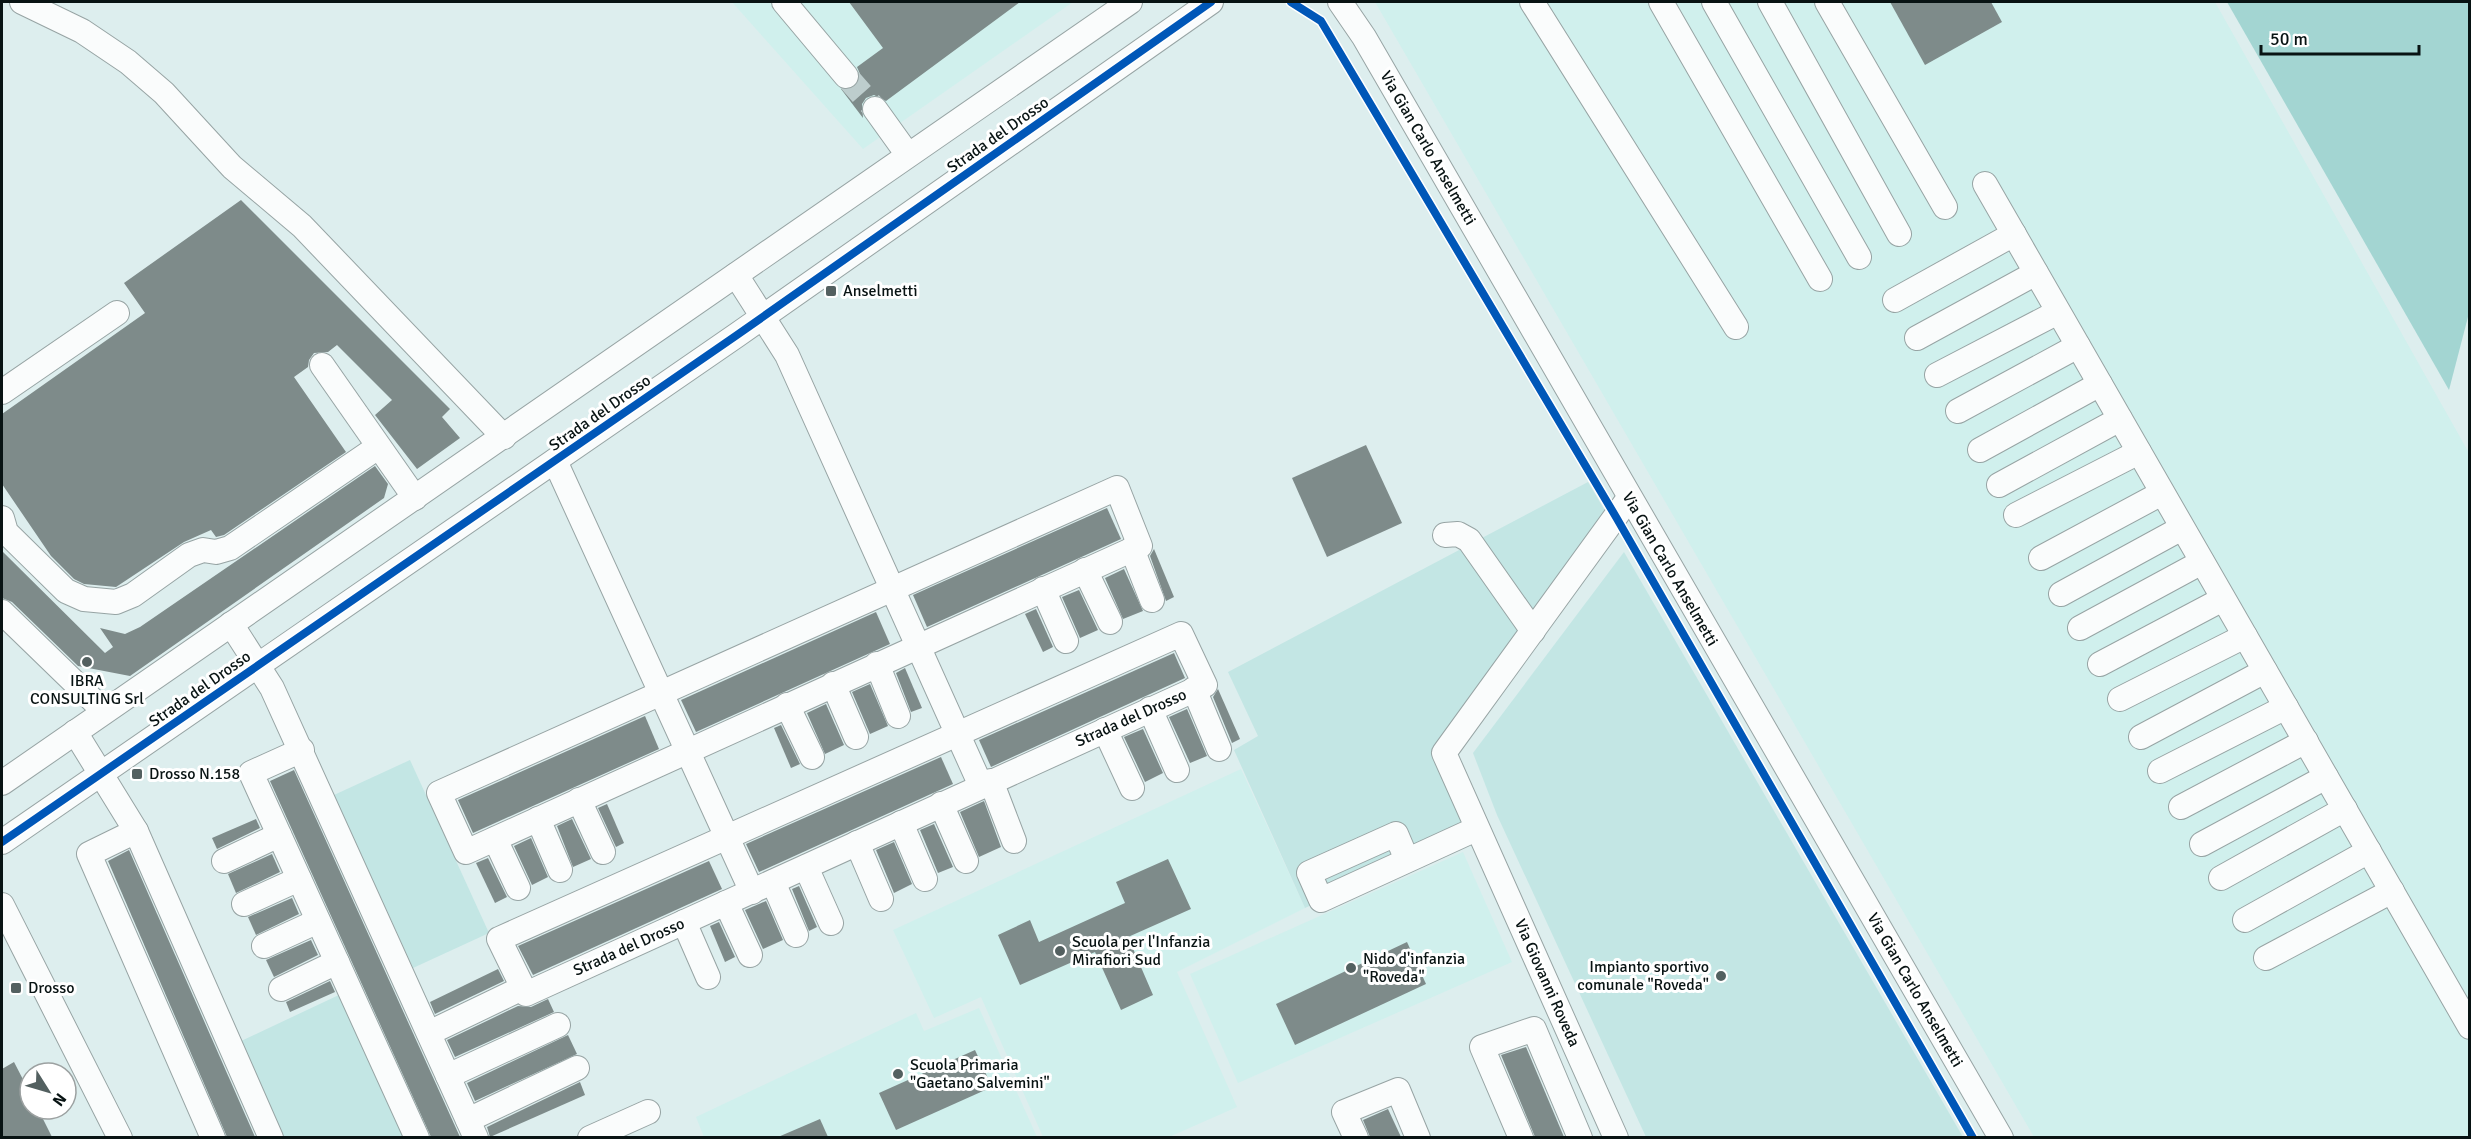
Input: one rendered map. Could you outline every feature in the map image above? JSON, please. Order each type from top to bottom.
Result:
[{"type":"street","points":[[22,2],[82,31],[128,62],[164,93],[232,167],[302,226],[504,437]]},
{"type":"street","points":[[784,2],[846,76]]},
{"type":"street","name":"Strada del Drosso","points":[[2,783],[1130,2]]},
{"type":"street","name":"Strada del Drosso","points":[[2,842],[764,317],[1210,2]]},
{"type":"street","name":"Via Gian Carlo Anselmetti","points":[[1340,2],[1364,36],[1629,498],[2001,1137]]},
{"type":"street","points":[[1532,2],[1736,327]]},
{"type":"street","points":[[1661,2],[1820,279]]},
{"type":"street","points":[[1714,2],[1859,257]]},
{"type":"street","points":[[1770,2],[1899,234]]},
{"type":"street","points":[[1827,2],[1945,207]]},
{"type":"street","points":[[875,109],[908,155]]},
{"type":"street","points":[[1985,184],[2469,1027]]},
{"type":"street","points":[[1895,300],[2014,234]]},
{"type":"street","points":[[1917,338],[2036,273]]},
{"type":"street","points":[[736,275],[787,355],[959,733],[1014,841]]},
{"type":"street","points":[[1937,375],[2058,312]]},
{"type":"street","points":[[2,392],[117,313]]},
{"type":"street","points":[[1958,411],[2078,346]]},
{"type":"street","points":[[322,365],[415,498]]},
{"type":"street","points":[[1980,450],[2100,384]]},
{"type":"street","points":[[1999,485],[2120,419]]},
{"type":"street","points":[[2,518],[6,532],[66,591],[84,599],[116,602],[133,595],[189,555],[203,550],[216,552],[230,548],[378,447]]},
{"type":"street","points":[[2016,515],[2139,452]]},
{"type":"street","name":"Strada del Drosso","points":[[555,461],[725,837],[762,887]]},
{"type":"street","points":[[1117,488],[1140,546],[686,750],[466,852],[439,793],[893,588],[1117,488]]},
{"type":"street","points":[[2041,558],[2162,493]]},
{"type":"street","name":"Via Giovanni Roveda","points":[[1616,1137],[1476,829],[1444,753],[1629,498]]},
{"type":"street","points":[[2061,594],[2182,528]]},
{"type":"street","points":[[1445,535],[1458,534],[1469,540],[1533,631]]},
{"type":"street","points":[[1132,549],[1152,600]]},
{"type":"street","points":[[2080,628],[2202,562]]},
{"type":"street","points":[[1085,570],[1110,622]]},
{"type":"street","points":[[1043,589],[1066,641]]},
{"type":"street","points":[[2100,664],[2223,599]]},
{"type":"street","points":[[2,612],[104,711]]},
{"type":"street","name":"Strada del Drosso","points":[[231,624],[272,688],[302,750],[472,1129]]},
{"type":"street","name":"Strada del Drosso","points":[[1181,634],[1205,685],[526,994],[499,939],[959,733],[1181,634]]},
{"type":"street","points":[[2120,699],[2245,636]]},
{"type":"street","points":[[877,664],[898,716]]},
{"type":"street","points":[[2141,737],[2265,671]]},
{"type":"street","points":[[833,684],[856,737]]},
{"type":"street","points":[[1194,690],[1219,749]]},
{"type":"street","points":[[787,705],[812,757]]},
{"type":"street","points":[[2160,771],[2286,707]]},
{"type":"street","points":[[1150,709],[1178,770]]},
{"type":"street","points":[[1105,730],[1132,788]]},
{"type":"street","points":[[75,732],[136,831],[271,1137]]},
{"type":"street","points":[[2181,807],[2306,741]]},
{"type":"street","points":[[302,750],[251,773],[417,1137]]},
{"type":"street","points":[[2202,844],[2326,777]]},
{"type":"street","points":[[579,800],[603,852]]},
{"type":"street","points":[[941,804],[966,861]]},
{"type":"street","points":[[2221,878],[2345,808]]},
{"type":"street","points":[[538,819],[560,870]]},
{"type":"street","points":[[902,823],[925,879]]},
{"type":"street","points":[[1407,860],[1476,829]]},
{"type":"street","points":[[136,831],[90,854],[213,1137]]},
{"type":"street","points":[[224,861],[279,835]]},
{"type":"street","points":[[495,839],[518,888]]},
{"type":"street","points":[[857,843],[881,898]]},
{"type":"street","points":[[2245,920],[2369,851]]},
{"type":"street","points":[[806,867],[831,923]]},
{"type":"street","points":[[244,904],[299,879]]},
{"type":"street","points":[[762,887],[796,935]]},
{"type":"street","points":[[2266,958],[2392,891]]},
{"type":"street","points":[[726,903],[750,955]]},
{"type":"street","points":[[2,905],[120,1137]]},
{"type":"street","points":[[264,946],[318,921]]},
{"type":"street","points":[[684,922],[708,977]]},
{"type":"street","points":[[281,989],[337,962]]},
{"type":"street","points":[[429,1033],[512,993]]},
{"type":"street","points":[[448,1076],[558,1025]]},
{"type":"street","name":"Via Giovanni Roveda","points":[[1521,1137],[1482,1047],[1533,1029],[1580,1137]]},
{"type":"street","points":[[472,1129],[577,1068]]},
{"type":"street","points":[[1356,1137],[1344,1112],[1398,1090],[1418,1137]]},
{"type":"street","points":[[590,1137],[648,1112]]},
{"type":"shaded area","points":[[732,2],[1073,2],[863,149]]},
{"type":"shaded area","points":[[1375,2],[2215,2],[2469,453],[2469,1137],[2034,1137]]},
{"type":"shaded area","points":[[2227,2],[2469,2],[2469,313],[2449,390]]},
{"type":"shaded area","points":[[1588,482],[1607,514],[1433,751],[1466,833],[1305,908],[1234,750],[1258,736],[1228,672]]},
{"type":"shaded area","name":"Impianto sportivo comunale \"Roveda\"","points":[[1624,552],[1963,1137],[1646,1137],[1497,815],[1473,753]]},
{"type":"shaded area","points":[[410,760],[489,933],[413,968],[334,795]]},
{"type":"shaded area","name":"Scuola per l'Infanzia Mirafiori Sud","points":[[1241,769],[1305,908],[1177,972],[1237,1107],[1169,1137],[1043,1137],[981,997],[934,1018],[893,930]]},
{"type":"shaded area","name":"Nido d'infanzia \"Roveda\"","points":[[1463,852],[1512,962],[1238,1083],[1190,974]]},
{"type":"shaded area","points":[[341,994],[408,1137],[283,1137],[239,1042]]},
{"type":"shaded area","name":"Scuola Primaria \"Gaetano Salvemini\"","points":[[979,1008],[1037,1137],[704,1137],[696,1117],[916,1013],[924,1031]]},
{"type":"building","points":[[849,2],[1020,2],[886,101],[874,95],[866,98],[862,104],[863,118],[841,89],[856,86],[860,74],[857,67],[883,48]]},
{"type":"building","points":[[1890,2],[1991,2],[2002,22],[1925,65]]},
{"type":"building","points":[[241,200],[450,409],[442,417],[460,438],[417,469],[375,415],[392,400],[337,345],[328,352],[314,353],[309,360],[308,367],[294,377],[346,452],[224,535],[216,537],[211,530],[184,542],[116,587],[84,584],[74,579],[51,556],[2,484],[2,414],[145,313],[124,283]]},
{"type":"building","points":[[1366,445],[1402,523],[1327,557],[1292,478]]},
{"type":"building","points":[[375,466],[388,484],[384,498],[130,676],[78,666],[12,602],[2,598],[2,551],[105,653],[113,647],[100,628],[125,634],[140,627]]},
{"type":"building","points":[[1107,508],[1121,539],[927,627],[913,595]]},
{"type":"building","points":[[1154,549],[1174,597],[1166,601],[1150,556]]},
{"type":"building","points":[[1124,569],[1143,611],[1123,619],[1105,578]]},
{"type":"building","points":[[1079,590],[1098,630],[1080,638],[1062,597]]},
{"type":"building","points":[[1036,609],[1053,647],[1043,652],[1025,614]]},
{"type":"building","points":[[876,612],[890,644],[696,732],[681,700]]},
{"type":"building","points":[[1174,653],[1185,678],[991,767],[979,740]]},
{"type":"building","points":[[905,668],[922,708],[911,712],[896,673]]},
{"type":"building","points":[[870,684],[888,726],[870,734],[852,692]]},
{"type":"building","points":[[1218,689],[1240,739],[1232,743],[1213,697]]},
{"type":"building","points":[[826,704],[844,745],[825,754],[807,713]]},
{"type":"building","points":[[1187,709],[1207,756],[1190,763],[1169,717]]},
{"type":"building","points":[[645,716],[659,749],[473,833],[458,800]]},
{"type":"building","points":[[781,725],[800,764],[791,768],[774,728]]},
{"type":"building","points":[[1143,729],[1163,773],[1145,782],[1124,737]]},
{"type":"building","points":[[941,757],[953,784],[759,872],[746,844]]},
{"type":"building","points":[[294,770],[460,1137],[431,1137],[270,781]]},
{"type":"building","points":[[984,801],[1001,847],[979,857],[960,812]]},
{"type":"building","points":[[607,804],[624,843],[616,847],[598,808]]},
{"type":"building","points":[[256,819],[260,828],[217,849],[212,838]]},
{"type":"building","points":[[572,819],[591,859],[573,867],[557,826]]},
{"type":"building","points":[[934,824],[953,867],[938,873],[920,830]]},
{"type":"building","points":[[531,838],[548,877],[532,885],[514,846]]},
{"type":"building","points":[[894,842],[912,884],[894,893],[876,850]]},
{"type":"building","points":[[129,850],[255,1137],[227,1137],[108,861]]},
{"type":"building","points":[[272,854],[280,872],[236,893],[228,874]]},
{"type":"building","points":[[488,858],[507,897],[495,903],[476,863]]},
{"type":"building","points":[[1168,859],[1191,909],[1128,937],[1153,995],[1121,1010],[1095,952],[1020,985],[998,935],[1030,920],[1039,942],[1125,903],[1116,882]]},
{"type":"building","points":[[709,861],[722,889],[533,975],[518,946]]},
{"type":"building","points":[[799,886],[817,927],[809,931],[792,889]]},
{"type":"building","points":[[292,898],[299,914],[256,935],[248,917]]},
{"type":"building","points":[[766,901],[783,940],[763,949],[745,910]]},
{"type":"building","points":[[719,922],[735,957],[725,962],[710,926]]},
{"type":"building","points":[[311,940],[318,955],[274,977],[266,960]]},
{"type":"building","points":[[1407,942],[1426,984],[1295,1045],[1276,1004]]},
{"type":"building","points":[[498,969],[504,981],[435,1014],[430,1002]]},
{"type":"building","points":[[330,981],[335,992],[290,1012],[286,1002]]},
{"type":"building","points":[[548,999],[554,1012],[455,1057],[447,1040],[518,1006],[531,1007]]},
{"type":"building","points":[[568,1035],[577,1054],[475,1101],[467,1083]]},
{"type":"building","points":[[1526,1047],[1564,1137],[1535,1137],[1501,1055]]},
{"type":"building","points":[[975,1050],[992,1087],[896,1130],[879,1093]]},
{"type":"building","points":[[14,1062],[18,1070],[18,1121],[44,1121],[52,1137],[2,1137],[2,1069]]},
{"type":"building","points":[[580,1082],[585,1095],[490,1137],[487,1127]]},
{"type":"building","points":[[1388,1109],[1401,1137],[1370,1137],[1363,1120]]},
{"type":"building","points":[[820,1119],[828,1137],[778,1137]]},
{"type":"tunnel","points":[[846,76],[875,109]]},
{"type":"cycle path","points":[[2,842],[737,335],[1211,2]]},
{"type":"cycle path","points":[[1291,2],[1321,21],[1616,517],[1973,1138]]},
{"type":"place","name":"Anselmetti","points":[[831,291]]},
{"type":"place","name":"IBRA CONSULTING Srl","points":[[87,662]]},
{"type":"place","name":"Drosso N.158","points":[[137,774]]},
{"type":"place","name":"Scuola per l'Infanzia Mirafiori Sud","points":[[1060,951]]},
{"type":"place","name":"Nido d'infanzia \"Roveda\"","points":[[1351,968]]},
{"type":"place","name":"Impianto sportivo comunale \"Roveda\"","points":[[1721,976]]},
{"type":"place","name":"Drosso","points":[[16,988]]},
{"type":"place","name":"Scuola Primaria \"Gaetano Salvemini\"","points":[[898,1074]]}]
